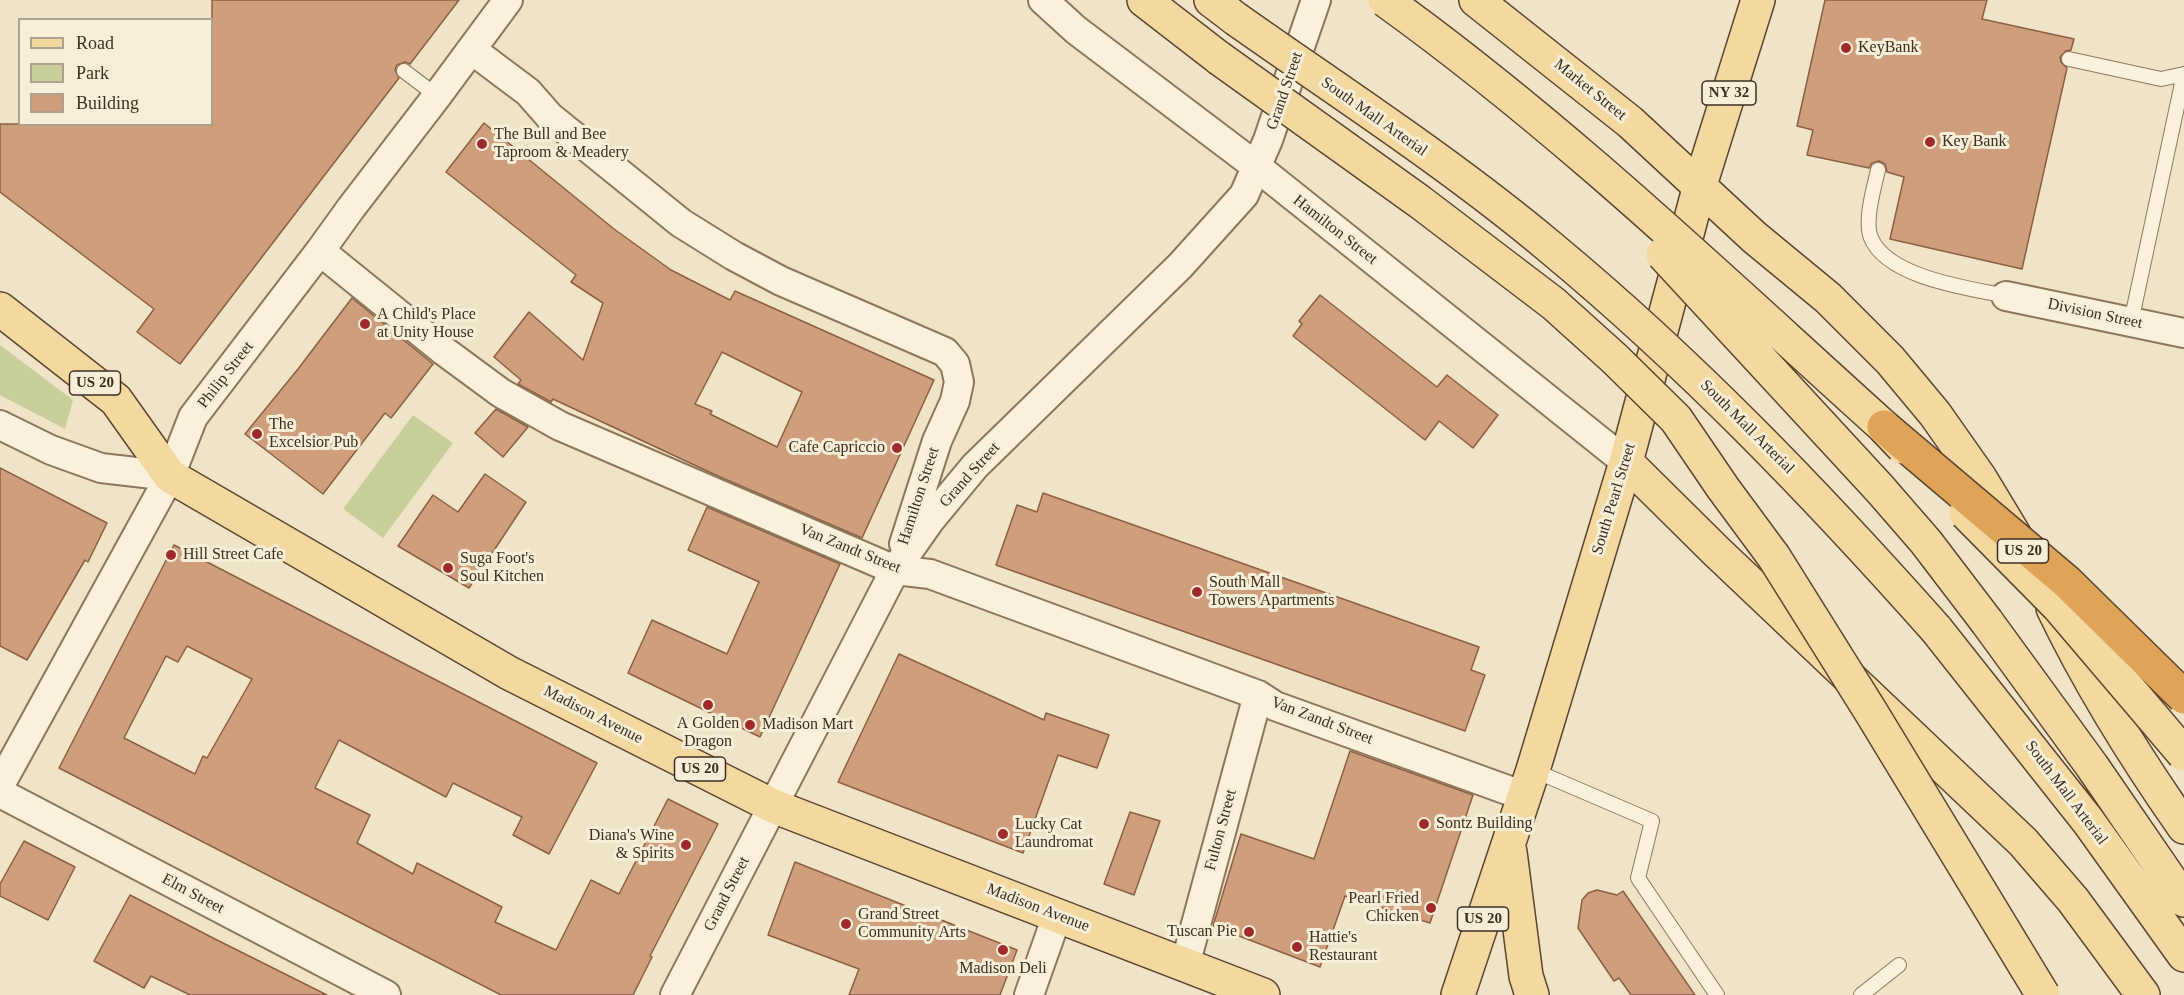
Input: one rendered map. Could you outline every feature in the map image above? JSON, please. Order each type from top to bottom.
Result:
[{"type":"highway","points":[[1884,427],[2067,582],[2184,697]]},
{"type":"main road","points":[[1144,0],[1220,58],[1420,202],[1554,304],[1616,359],[1676,419],[1780,566],[2043,995]]},
{"type":"main road","name":"South Mall Arterial","points":[[1368,0],[1602,197],[1668,259],[1880,489],[1926,542],[2040,692],[2184,900]]},
{"type":"main road","points":[[1385,0],[1448,46],[1612,182],[1884,427],[2059,607],[2184,754]]},
{"type":"main road","name":"Market Street","points":[[1476,0],[1605,101],[1700,185]]},
{"type":"main road","name":"South Pearl Street","points":[[1458,995],[1509,844],[1626,462],[1700,185],[1758,0]]},
{"type":"main road","name":"South Mall Arterial","points":[[1223,9],[1470,184],[1549,246],[1714,393],[1786,465],[1936,629],[2081,813],[2184,955]]},
{"type":"main road","name":"US 20","points":[[1700,185],[1754,237],[1828,298],[1890,360],[1935,414],[1980,478],[2033,567],[2078,662],[2100,699],[2147,774],[2184,827]]},
{"type":"main road","name":"Madison Avenue","points":[[0,309],[116,400],[170,476],[509,673],[773,806],[1263,995]]},
{"type":"main road","points":[[1626,462],[1716,551],[2023,842],[2073,900],[2143,995]]},
{"type":"main road","points":[[1509,844],[1526,976],[1532,995]]},
{"type":"street","name":"Philip Street","points":[[0,785],[170,476],[193,417],[508,0]]},
{"type":"street","name":"Hamilton Street","points":[[1043,0],[1076,30],[1257,167],[1626,462]]},
{"type":"street","name":"Grand Street","points":[[675,995],[895,570],[931,519],[975,466],[1180,266],[1244,195],[1268,140],[1316,0]]},
{"type":"street","name":"Hamilton Street","points":[[472,50],[528,92],[543,109],[681,223],[734,256],[781,281],[945,352],[956,364],[959,382],[956,401],[937,441],[895,570]]},
{"type":"street","name":"Van Zandt Street","points":[[320,251],[444,351],[501,393],[560,426],[895,570],[930,574],[1258,695],[1275,706],[1528,783]]},
{"type":"street","name":"Division Street","points":[[2006,296],[2184,333]]},
{"type":"street","points":[[0,425],[51,450],[101,468],[170,476]]},
{"type":"street","name":"Fulton Street","points":[[1185,965],[1258,695]]},
{"type":"street","name":"Elm Street","points":[[0,793],[386,995]]},
{"type":"street","points":[[1029,995],[1057,916]]},
{"type":"lane","points":[[2069,59],[2161,79],[2184,74],[2131,322]]},
{"type":"lane","points":[[404,71],[437,96]]},
{"type":"lane","points":[[1878,170],[1869,217],[1871,238],[1888,260],[1932,280],[2006,296]]},
{"type":"lane","points":[[2166,669],[2184,675]]},
{"type":"lane","points":[[1528,783],[1652,821],[1638,878],[1717,995]]},
{"type":"lane","points":[[1861,995],[1899,965]]},
{"type":"green space","points":[[0,345],[73,400],[65,429],[0,395]]},
{"type":"green space","points":[[413,415],[453,443],[383,538],[343,509]]},
{"type":"building","points":[[212,0],[459,0],[410,64],[405,62],[397,65],[395,70],[399,78],[180,364],[137,332],[154,309],[0,192],[0,124],[18,124],[18,126],[213,126]]},
{"type":"building","name":"Key Bank","points":[[1825,0],[1987,0],[1982,19],[2074,39],[2071,50],[2066,51],[2060,57],[2061,62],[2067,68],[2022,269],[1890,239],[1904,177],[1887,172],[1885,164],[1879,161],[1872,163],[1869,168],[1807,155],[1813,130],[1797,126]]},
{"type":"building","points":[[484,123],[614,229],[671,270],[730,300],[735,291],[934,380],[862,538],[720,477],[553,399],[551,402],[518,384],[521,380],[494,357],[529,312],[583,360],[603,303],[571,282],[576,275],[446,172]],"holes":[[[722,352],[802,392],[777,447],[710,414],[712,411],[695,404]]]},
{"type":"building","points":[[1320,295],[1437,387],[1447,375],[1498,415],[1473,448],[1439,421],[1425,440],[1293,336],[1302,324],[1299,321]]},
{"type":"building","points":[[352,298],[433,364],[391,418],[385,413],[323,494],[245,434]]},
{"type":"building","points":[[496,409],[528,427],[503,457],[475,433]]},
{"type":"building","points":[[0,468],[107,523],[88,562],[85,560],[27,660],[0,646]]},
{"type":"building","points":[[485,474],[526,502],[469,588],[398,546],[433,495],[458,512]]},
{"type":"building","name":"South Mall Towers Apartments","points":[[1043,493],[1479,647],[1471,670],[1485,675],[1465,731],[996,565],[1017,505],[1037,512]]},
{"type":"building","points":[[707,507],[840,564],[760,737],[628,673],[652,620],[727,654],[759,582],[688,550]]},
{"type":"building","points":[[174,545],[597,763],[549,854],[513,835],[522,817],[453,783],[446,797],[339,740],[315,788],[370,815],[357,843],[413,874],[417,863],[502,907],[495,922],[556,950],[591,880],[619,894],[668,799],[718,824],[650,956],[652,957],[633,995],[501,995],[59,768]],"holes":[[[187,646],[252,679],[207,758],[203,756],[195,774],[124,738],[166,656],[178,662]]]},
{"type":"building","points":[[899,654],[1044,720],[1046,713],[1109,735],[1097,768],[1058,755],[1023,853],[838,782]]},
{"type":"building","points":[[1350,751],[1473,795],[1430,923],[1345,896],[1320,967],[1213,926],[1241,834],[1314,859]]},
{"type":"building","points":[[1130,812],[1160,821],[1134,895],[1104,884]]},
{"type":"building","points":[[24,841],[75,867],[48,920],[0,896],[0,884]]},
{"type":"building","name":"Grand Street Community Arts","points":[[795,862],[1017,950],[1000,995],[849,995],[859,969],[768,935]]},
{"type":"building","points":[[1597,890],[1617,895],[1623,891],[1695,995],[1631,995],[1619,978],[1614,981],[1578,928],[1582,900],[1588,893]]},
{"type":"building","points":[[130,895],[327,995],[190,995],[151,976],[144,988],[94,961]]},
{"type":"place","name":"KeyBank","points":[[1846,48]]},
{"type":"place","name":"Key Bank","points":[[1930,142]]},
{"type":"place","name":"The Bull and Bee Taproom & Meadery","points":[[482,144]]},
{"type":"place","name":"A Child's Place at Unity House","points":[[365,324]]},
{"type":"place","name":"The Excelsior Pub","points":[[257,434]]},
{"type":"place","name":"Cafe Capriccio","points":[[897,448]]},
{"type":"place","name":"Hill Street Cafe","points":[[171,555]]},
{"type":"place","name":"Suga Foot's Soul Kitchen","points":[[448,568]]},
{"type":"place","name":"South Mall Towers Apartments","points":[[1197,592]]},
{"type":"place","name":"A Golden Dragon","points":[[708,705]]},
{"type":"place","name":"Madison Mart","points":[[750,725]]},
{"type":"place","name":"Sontz Building","points":[[1424,824]]},
{"type":"place","name":"Lucky Cat Laundromat","points":[[1003,834]]},
{"type":"place","name":"Diana's Wine & Spirits","points":[[686,845]]},
{"type":"place","name":"Pearl Fried Chicken","points":[[1431,908]]},
{"type":"place","name":"Grand Street Community Arts","points":[[846,924]]},
{"type":"place","name":"Tuscan Pie","points":[[1249,932]]},
{"type":"place","name":"Hattie's Restaurant","points":[[1297,947]]},
{"type":"place","name":"Madison Deli","points":[[1003,950]]}]
